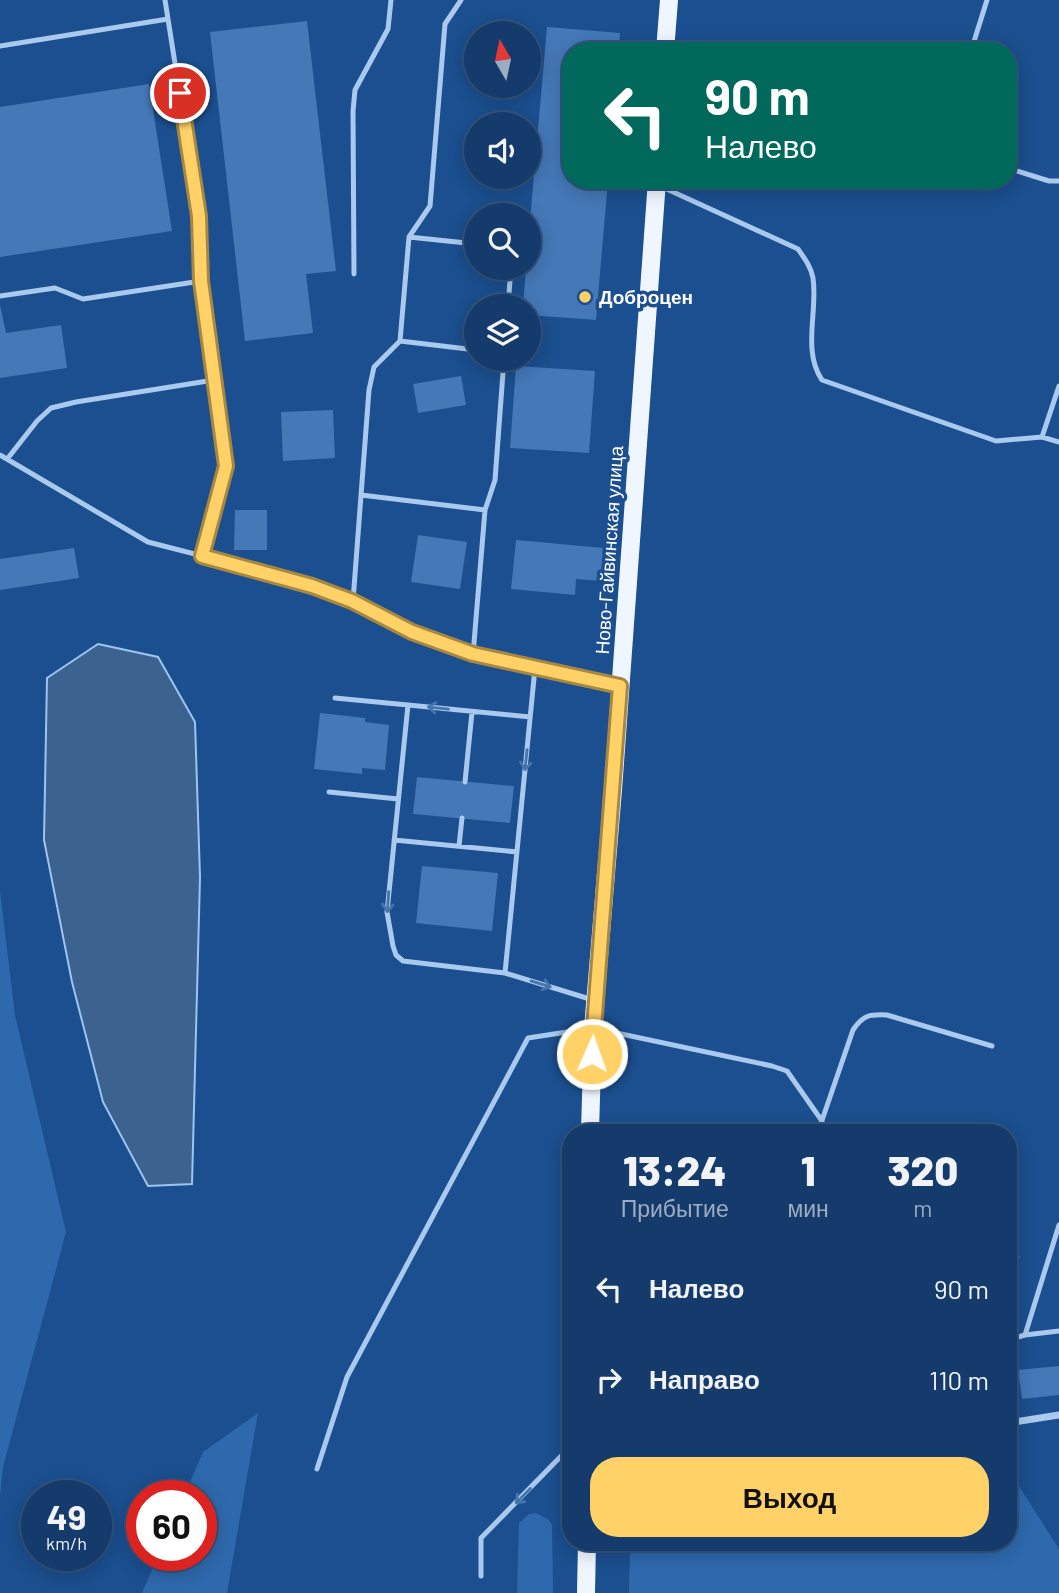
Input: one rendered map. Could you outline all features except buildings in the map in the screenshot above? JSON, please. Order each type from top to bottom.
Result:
[{"type":"main road","points":[[666,42],[669,0]]},
{"type":"main road","name":"Ново-Гайвинская улица","points":[[590,1124],[593,1028],[656,189]]},
{"type":"main road","points":[[586,1593],[587,1551]]},
{"type":"street","points":[[1017,1422],[1059,1415]]},
{"type":"lane","points":[[165,0],[199,216],[201,281],[226,466],[202,556]]},
{"type":"lane","points":[[354,274],[352,111],[355,90],[388,29],[391,0]]},
{"type":"lane","points":[[352,601],[369,390],[374,367],[400,341],[409,237],[430,206],[444,24],[461,0]]},
{"type":"lane","points":[[974,42],[987,0]]},
{"type":"lane","points":[[0,46],[168,19]]},
{"type":"lane","points":[[1017,171],[1049,181],[1059,181]]},
{"type":"lane","points":[[672,189],[798,249],[809,264],[813,279],[813,355],[815,370],[822,380],[996,441],[1042,437],[1059,442]]},
{"type":"lane","points":[[409,237],[464,243]]},
{"type":"lane","points":[[0,296],[55,288],[83,299],[201,281]]},
{"type":"lane","points":[[400,341],[464,349]]},
{"type":"lane","points":[[473,654],[485,510],[495,480],[503,371]]},
{"type":"lane","points":[[8,458],[37,421],[51,408],[76,401],[214,380]]},
{"type":"lane","points":[[1042,437],[1059,386]]},
{"type":"lane","points":[[0,455],[148,542],[292,579],[352,601],[412,632],[473,654],[620,686]]},
{"type":"lane","points":[[361,495],[485,510]]},
{"type":"lane","points":[[505,973],[535,668]]},
{"type":"lane","points":[[335,698],[530,717]]},
{"type":"lane","points":[[408,705],[387,912],[396,955],[403,961],[414,964],[505,973],[595,1000]]},
{"type":"lane","points":[[465,782],[472,712]]},
{"type":"lane","points":[[329,792],[398,799]]},
{"type":"lane","points":[[459,846],[462,818]]},
{"type":"lane","points":[[394,840],[517,852]]},
{"type":"lane","points":[[821,1124],[853,1030],[859,1020],[870,1014],[887,1015],[992,1046]]},
{"type":"lane","points":[[317,1469],[347,1377],[528,1038],[593,1028],[772,1066],[786,1071],[798,1084],[822,1121]]},
{"type":"lane","points":[[1025,1335],[1059,1225]]},
{"type":"lane","points":[[1017,1337],[1059,1331]]},
{"type":"lane","points":[[481,1576],[481,1538],[562,1455]]},
{"type":"shaded area","points":[[98,644],[158,657],[195,722],[200,877],[192,1184],[148,1186],[103,1102],[72,982],[44,840],[47,678]]},
{"type":"shaded area","points":[[0,891],[15,1015],[66,1232],[3,1467],[0,1497]]},
{"type":"shaded area","points":[[258,1413],[227,1593],[142,1593],[152,1571],[217,1571],[217,1480],[191,1480],[203,1452]]},
{"type":"shaded area","points":[[1017,1483],[1059,1549],[1059,1593],[629,1593],[630,1551],[1017,1551]]},
{"type":"shaded area","points":[[536,1513],[549,1520],[552,1525],[553,1593],[517,1593],[519,1523],[529,1514]]},
{"type":"place","name":"Доброцен","points":[[585,297]]},
{"type":"route","points":[[180,93],[199,216],[201,281],[226,466],[202,556],[312,586],[352,601],[412,632],[473,654],[620,686],[592,1054]]}]
